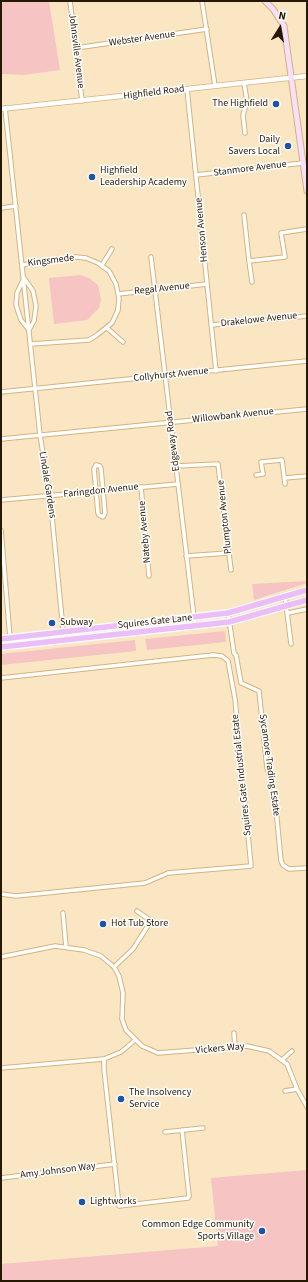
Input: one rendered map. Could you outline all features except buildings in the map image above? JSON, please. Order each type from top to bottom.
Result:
[{"type":"main road","points":[[265,1],[273,8],[284,26],[307,191]]},
{"type":"main road","name":"Squires Gate Lane","points":[[1,639],[228,613],[307,590]]},
{"type":"main road","name":"Squires Gate Lane","points":[[1,647],[229,622],[307,600]]},
{"type":"street","name":"Johnsville Avenue","points":[[70,1],[82,101]]},
{"type":"street","points":[[202,1],[215,86]]},
{"type":"street","name":"Webster Avenue","points":[[76,48],[207,29]]},
{"type":"street","name":"Highfield Road","points":[[3,108],[82,101],[307,76]]},
{"type":"street","points":[[244,83],[247,101],[243,115],[245,133]]},
{"type":"street","name":"Henson Avenue","points":[[187,89],[216,371]]},
{"type":"street","name":"Lindale Gardens","points":[[3,108],[24,278],[34,389],[50,496],[64,640]]},
{"type":"street","name":"Stanmore Avenue","points":[[196,175],[303,163]]},
{"type":"street","points":[[1,208],[16,206]]},
{"type":"street","points":[[244,215],[252,282]]},
{"type":"street","points":[[249,261],[285,257],[281,233],[307,229]]},
{"type":"street","points":[[31,344],[89,340],[112,323],[118,310],[118,294],[116,284],[109,271],[102,265],[112,249]]},
{"type":"street","name":"Kingsmede","points":[[22,265],[76,257],[86,258],[102,265]]},
{"type":"street","name":"Edgeway Road","points":[[151,257],[195,626]]},
{"type":"street","name":"Lindale Gardens","points":[[24,278],[17,293],[16,305],[20,320],[29,330]]},
{"type":"street","name":"Lindale Gardens","points":[[24,278],[32,291],[36,306],[34,321],[29,330]]},
{"type":"street","name":"Regal Avenue","points":[[118,294],[156,291],[207,284]]},
{"type":"street","name":"Drakelowe Avenue","points":[[211,325],[307,316]]},
{"type":"street","points":[[107,328],[122,342]]},
{"type":"street","name":"Collyhurst Avenue","points":[[1,392],[307,361]]},
{"type":"street","name":"Willowbank Avenue","points":[[1,439],[307,409]]},
{"type":"street","points":[[256,475],[263,474],[260,457]]},
{"type":"street","points":[[261,462],[282,460],[286,484]]},
{"type":"street","name":"Plumpton Avenue","points":[[176,466],[218,464],[231,570]]},
{"type":"street","points":[[98,465],[100,467],[103,490],[105,513],[103,516],[99,515],[96,491],[94,468],[98,465]]},
{"type":"street","points":[[285,478],[307,476]]},
{"type":"street","name":"Faringdon Avenue","points":[[1,500],[178,484]]},
{"type":"street","name":"Nateby Avenue","points":[[141,487],[148,576]]},
{"type":"street","points":[[1,530],[10,638]]},
{"type":"street","points":[[186,556],[229,553]]},
{"type":"street","points":[[285,596],[291,644]]},
{"type":"street","points":[[288,612],[307,609]]},
{"type":"street","points":[[228,613],[229,622]]},
{"type":"street","name":"Sycamore Trading Estate","points":[[229,622],[241,683],[259,691],[268,768],[274,788],[282,865],[289,869],[307,868]]},
{"type":"street","name":"Squires Gate Industrial Estate","points":[[1,678],[213,655],[222,656],[228,661],[235,699],[251,866],[168,873],[144,883],[16,896],[1,894]]},
{"type":"street","points":[[1,957],[45,947],[66,947],[102,956],[114,968],[133,948],[151,921],[137,911]]},
{"type":"street","points":[[63,913],[66,947]]},
{"type":"street","name":"Vickers Way","points":[[114,968],[121,984],[122,1019],[129,1035],[134,1041],[149,1051],[158,1053],[235,1047],[259,1047],[270,1051],[282,1059],[290,1069],[297,1089],[307,1107]]},
{"type":"street","points":[[234,1033],[235,1047]]},
{"type":"street","points":[[1,1068],[104,1059],[121,1052],[134,1041]]},
{"type":"street","points":[[282,1059],[292,1051]]},
{"type":"street","points":[[104,1059],[120,1206],[186,1200],[189,1196],[182,1130]]},
{"type":"street","points":[[285,1091],[297,1089]]},
{"type":"street","points":[[165,1132],[203,1128]]},
{"type":"street","name":"Amy Johnson Way","points":[[1,1178],[115,1164]]},
{"type":"shaded area","points":[[1,1],[49,1],[60,70],[23,75],[1,74]]},
{"type":"shaded area","points":[[81,275],[89,278],[98,285],[101,300],[99,308],[87,320],[54,324],[49,278]]},
{"type":"shaded area","points":[[307,581],[307,583],[254,600],[252,584]]},
{"type":"shaded area","points":[[225,631],[226,642],[147,650],[145,639]]},
{"type":"shaded area","points":[[135,640],[136,651],[1,665],[1,654]]},
{"type":"shaded area","name":"Common Edge Community Sports Village","points":[[307,1170],[307,1281],[1,1281],[1,1264],[218,1246],[211,1178]]},
{"type":"place","name":"The Highfield","points":[[276,104]]},
{"type":"place","name":"Daily Savers Local","points":[[288,146]]},
{"type":"place","name":"Highfield Leadership Academy","points":[[92,177]]},
{"type":"place","name":"Subway","points":[[52,623]]},
{"type":"place","name":"Hot Tub Store","points":[[103,924]]},
{"type":"place","name":"The Insolvency Service","points":[[121,1099]]},
{"type":"place","name":"Lightworks","points":[[82,1202]]},
{"type":"place","name":"Common Edge Community Sports Village","points":[[262,1231]]}]
